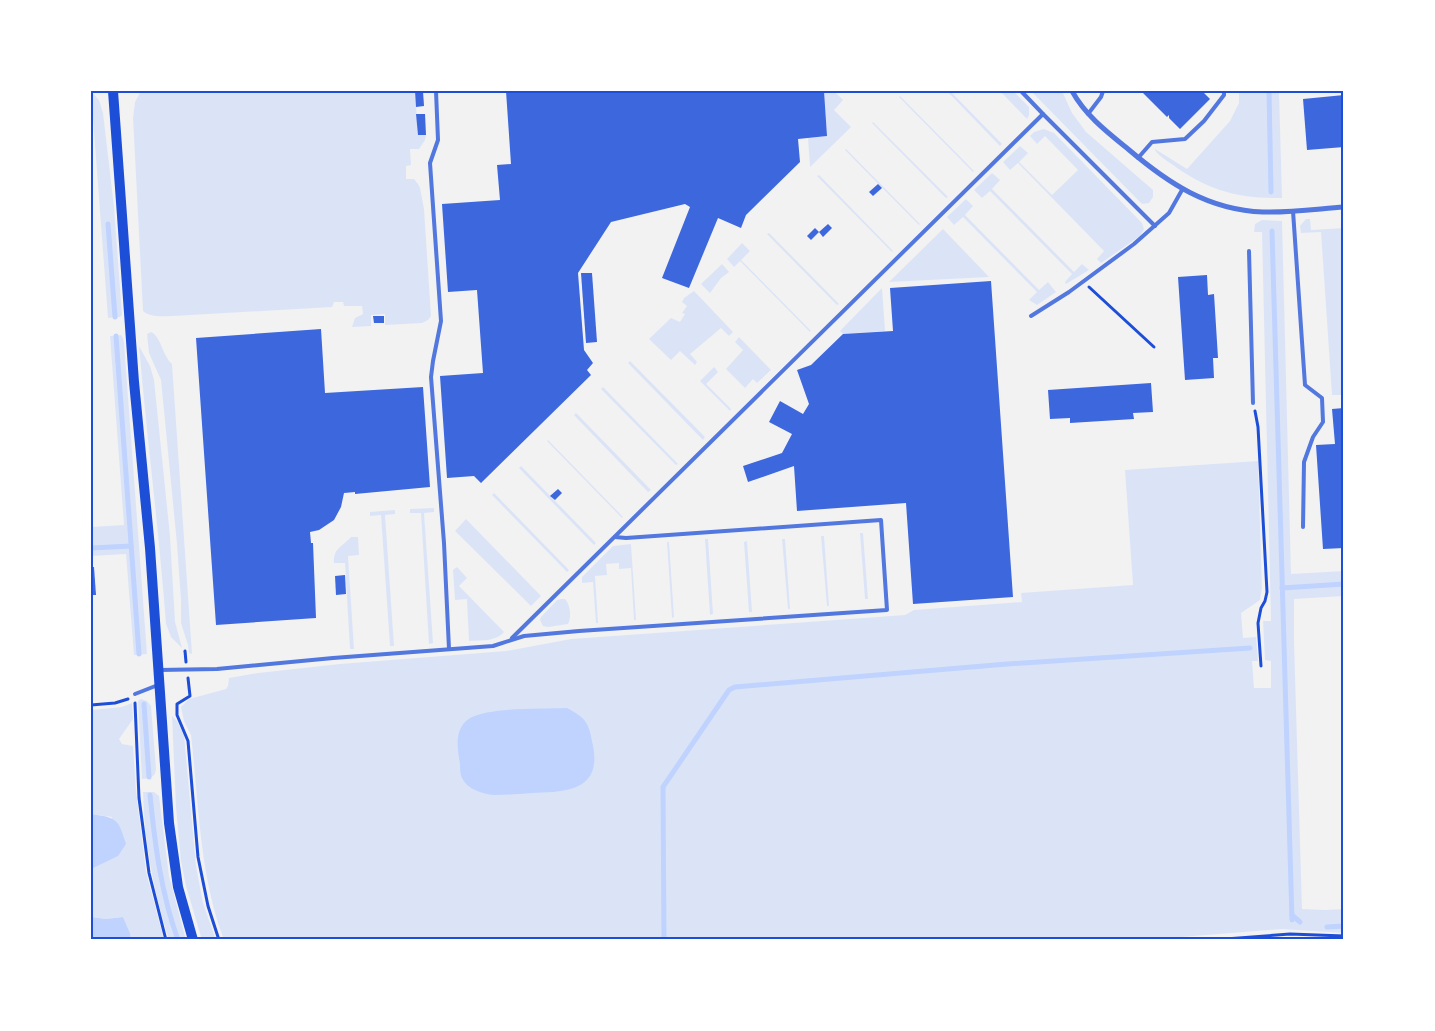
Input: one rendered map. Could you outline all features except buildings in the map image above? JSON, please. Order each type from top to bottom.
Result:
[{"type":"main road","points":[[113,91],[134,382],[150,548],[172,855],[178,886],[193,940]]},
{"type":"street","points":[[1072,91],[1088,114],[1138,158],[1182,190],[1210,202],[1231,208],[1261,212],[1344,207]]},
{"type":"lane","points":[[436,91],[438,140],[430,163],[441,320],[431,377],[444,543],[449,649]]},
{"type":"lane","points":[[1022,91],[1155,226]]},
{"type":"lane","points":[[1088,114],[1101,98],[1103,91]]},
{"type":"lane","points":[[1138,158],[1152,142],[1185,138],[1204,120],[1224,95],[1224,91]]},
{"type":"lane","points":[[511,639],[1043,114]]},
{"type":"lane","points":[[1032,316],[1083,282],[1134,244],[1169,213],[1182,190]]},
{"type":"lane","points":[[1293,211],[1305,385],[1322,398],[1323,422],[1313,437],[1304,462],[1303,527]]},
{"type":"lane","points":[[1248,251],[1253,403]]},
{"type":"lane","points":[[159,670],[218,669],[493,646],[511,639],[535,634],[887,610],[881,520],[626,538],[614,536]]},
{"type":"lane","points":[[134,694],[160,684]]},
{"type":"path","points":[[1083,282],[1154,347]]},
{"type":"path","points":[[1253,403],[1258,427],[1266,559],[1267,592],[1258,623],[1261,666]]},
{"type":"path","points":[[185,651],[190,696],[177,704],[177,715],[188,741],[198,857],[208,906],[219,940]]},
{"type":"path","points":[[91,705],[125,701],[134,694]]},
{"type":"path","points":[[134,694],[139,798],[149,873],[166,940]]},
{"type":"path","points":[[1212,940],[1290,934],[1344,936]]},
{"type":"shaded area","points":[[91,91],[99,100],[103,113],[114,207],[122,315],[120,317],[108,318]]},
{"type":"shaded area","points":[[141,91],[415,91],[418,135],[426,135],[419,149],[410,149],[411,165],[406,166],[406,179],[414,179],[418,184],[424,209],[431,316],[428,320],[422,323],[385,325],[385,314],[371,315],[371,326],[352,327],[355,318],[363,314],[362,306],[344,306],[343,302],[334,302],[332,307],[173,316],[153,316],[143,311],[133,118],[135,102]]},
{"type":"shaded area","points":[[834,91],[843,100],[834,110],[851,127],[810,167],[808,138],[827,136],[824,92]]},
{"type":"shaded area","points":[[947,91],[950,91],[1002,144],[1000,146]]},
{"type":"shaded area","points":[[1000,91],[1013,91],[1029,107],[1027,119]]},
{"type":"shaded area","points":[[1031,91],[1062,91],[1072,113],[1086,132],[1153,190],[1153,197],[1149,203],[1142,204]]},
{"type":"shaded area","points":[[1239,91],[1279,91],[1282,198],[1238,195],[1211,187],[1186,174],[1155,150],[1187,169],[1230,121],[1239,103]]},
{"type":"shaded area","points":[[899,97],[974,171],[973,172]]},
{"type":"shaded area","points":[[873,122],[948,197],[946,198]]},
{"type":"shaded area","points":[[1044,129],[1054,133],[1142,223],[1144,229],[1140,236],[1101,263],[1097,259],[1104,251],[1018,163],[1010,170],[1003,162],[1020,146],[1028,153],[1019,162],[1052,195],[1078,170],[1045,136],[1037,144],[1030,136],[1034,132]]},
{"type":"shaded area","points":[[845,150],[920,224],[919,225]]},
{"type":"shaded area","points":[[992,173],[1000,180],[992,189],[1074,272],[1082,264],[1089,270],[1066,284],[1065,282],[1072,274],[990,191],[982,198],[974,190]]},
{"type":"shaded area","points":[[819,175],[893,251],[892,252],[817,176]]},
{"type":"shaded area","points":[[966,199],[973,206],[965,215],[1039,290],[1048,282],[1056,292],[1037,305],[1029,300],[1037,292],[963,217],[954,225],[947,217]]},
{"type":"shaded area","points":[[1306,219],[1310,219],[1311,230],[1344,228],[1344,395],[1332,395],[1321,232],[1301,233],[1300,226]]},
{"type":"shaded area","points":[[1262,220],[1282,221],[1291,574],[1344,571],[1344,596],[1294,599],[1294,641],[1302,909],[1344,909],[1344,933],[1282,929],[1144,940],[224,940],[209,889],[198,813],[191,735],[184,721],[181,707],[189,699],[226,689],[229,678],[340,664],[506,651],[571,639],[905,615],[914,610],[1022,602],[1021,593],[1133,585],[1125,470],[1258,461],[1262,588],[1260,600],[1241,613],[1243,638],[1256,637],[1258,661],[1252,661],[1254,688],[1271,688],[1271,661],[1265,660],[1263,621],[1271,621],[1262,232],[1254,232],[1255,224]]},
{"type":"shaded area","points":[[943,229],[989,277],[889,282]]},
{"type":"shaded area","points":[[769,233],[839,304],[837,305],[767,234]]},
{"type":"shaded area","points":[[742,243],[750,251],[741,260],[810,332],[740,261],[734,267],[727,259]]},
{"type":"shaded area","points":[[722,264],[729,272],[721,278],[710,293],[701,284]]},
{"type":"shaded area","points":[[882,288],[885,331],[843,334],[840,331]]},
{"type":"shaded area","points":[[694,291],[733,332],[729,336],[721,328],[690,354],[697,362],[695,365],[680,351],[671,360],[649,339],[671,318],[680,322],[685,314],[682,313],[687,306],[682,302],[684,298]]},
{"type":"shaded area","points":[[151,332],[157,337],[172,364],[192,654],[189,653],[181,623],[177,544],[161,380],[149,353],[147,334]]},
{"type":"shaded area","points":[[121,335],[124,343],[147,654],[134,655],[126,554],[91,556],[91,527],[124,525],[110,336]]},
{"type":"shaded area","points":[[739,337],[771,370],[757,383],[753,379],[745,388],[726,369],[743,350],[735,342]]},
{"type":"shaded area","points":[[139,346],[150,366],[154,380],[170,536],[175,622],[182,648],[171,637],[166,624]]},
{"type":"shaded area","points":[[630,361],[705,437],[703,440],[628,363]]},
{"type":"shaded area","points":[[714,367],[718,372],[706,384],[731,409],[730,411],[700,381]]},
{"type":"shaded area","points":[[603,387],[678,464],[676,465],[601,389]]},
{"type":"shaded area","points":[[576,413],[651,490],[648,492],[574,415]]},
{"type":"shaded area","points":[[547,441],[623,517],[622,518]]},
{"type":"shaded area","points":[[521,466],[596,543],[594,545],[519,468]]},
{"type":"shaded area","points":[[494,493],[569,570],[567,572],[492,495]]},
{"type":"shaded area","points":[[434,508],[434,512],[424,513],[433,643],[429,644],[421,513],[410,513],[410,509]]},
{"type":"shaded area","points":[[395,510],[395,514],[385,515],[394,646],[390,646],[381,515],[370,516],[370,512]]},
{"type":"shaded area","points":[[466,519],[541,596],[531,606],[455,531]]},
{"type":"shaded area","points":[[860,533],[863,533],[868,599],[865,599]]},
{"type":"shaded area","points":[[821,536],[824,536],[829,606],[827,606]]},
{"type":"shaded area","points":[[351,537],[358,537],[359,555],[348,556],[354,649],[350,649],[345,563],[334,563],[335,554]]},
{"type":"shaded area","points":[[705,539],[708,539],[713,614],[710,615]]},
{"type":"shaded area","points":[[782,539],[785,539],[790,609],[788,609]]},
{"type":"shaded area","points":[[747,541],[752,612],[749,612],[744,542]]},
{"type":"shaded area","points":[[667,542],[669,542],[674,617],[672,618]]},
{"type":"shaded area","points":[[631,544],[636,620],[634,620],[631,568],[619,569],[619,563],[606,564],[607,575],[595,576],[598,623],[596,623],[593,582],[582,583],[582,577],[613,546]]},
{"type":"shaded area","points":[[457,567],[467,578],[459,586],[504,632],[497,637],[488,640],[469,641],[467,599],[455,600],[453,570]]},
{"type":"shaded area","points":[[557,600],[567,601],[569,607],[570,618],[568,624],[543,626],[540,620],[541,617]]},
{"type":"shaded area","points":[[141,699],[147,701],[151,706],[156,769],[153,776],[142,779],[138,701]]},
{"type":"shaded area","points":[[132,703],[133,719],[119,739],[122,744],[133,746],[136,791],[146,872],[164,940],[131,940],[123,917],[106,919],[91,917],[91,869],[94,867],[112,817],[91,814],[91,710],[122,707]]},
{"type":"shaded area","points":[[172,716],[177,721],[184,735],[196,866],[203,903],[216,940],[202,940],[186,886],[181,861],[176,807]]},
{"type":"shaded area","points":[[143,792],[154,792],[159,796],[169,876],[186,940],[169,940],[154,886],[148,848]]},
{"type":"water","points":[[567,708],[579,715],[589,727],[593,746],[594,761],[592,772],[578,786],[557,792],[499,795],[480,792],[464,782],[460,773],[458,738],[461,727],[470,718],[479,714],[503,710]]},
{"type":"water","points":[[91,814],[116,821],[126,844],[118,856],[91,869]]},
{"type":"water","points":[[91,917],[106,919],[123,917],[131,940],[91,940]]},
{"type":"waterway","points":[[1269,91],[1271,192]]},
{"type":"waterway","points":[[108,224],[115,317]]},
{"type":"waterway","points":[[1272,231],[1292,920]]},
{"type":"waterway","points":[[116,336],[139,654]]},
{"type":"waterway","points":[[91,548],[131,546]]},
{"type":"waterway","points":[[1282,588],[1344,584]]},
{"type":"waterway","points":[[664,940],[663,787],[729,690],[735,687],[1007,664],[1250,648]]},
{"type":"waterway","points":[[144,704],[149,777]]},
{"type":"waterway","points":[[150,795],[160,869],[167,905],[178,940]]},
{"type":"waterway","points":[[1292,915],[1300,922]]},
{"type":"waterway","points":[[1327,927],[1344,926]]}]
